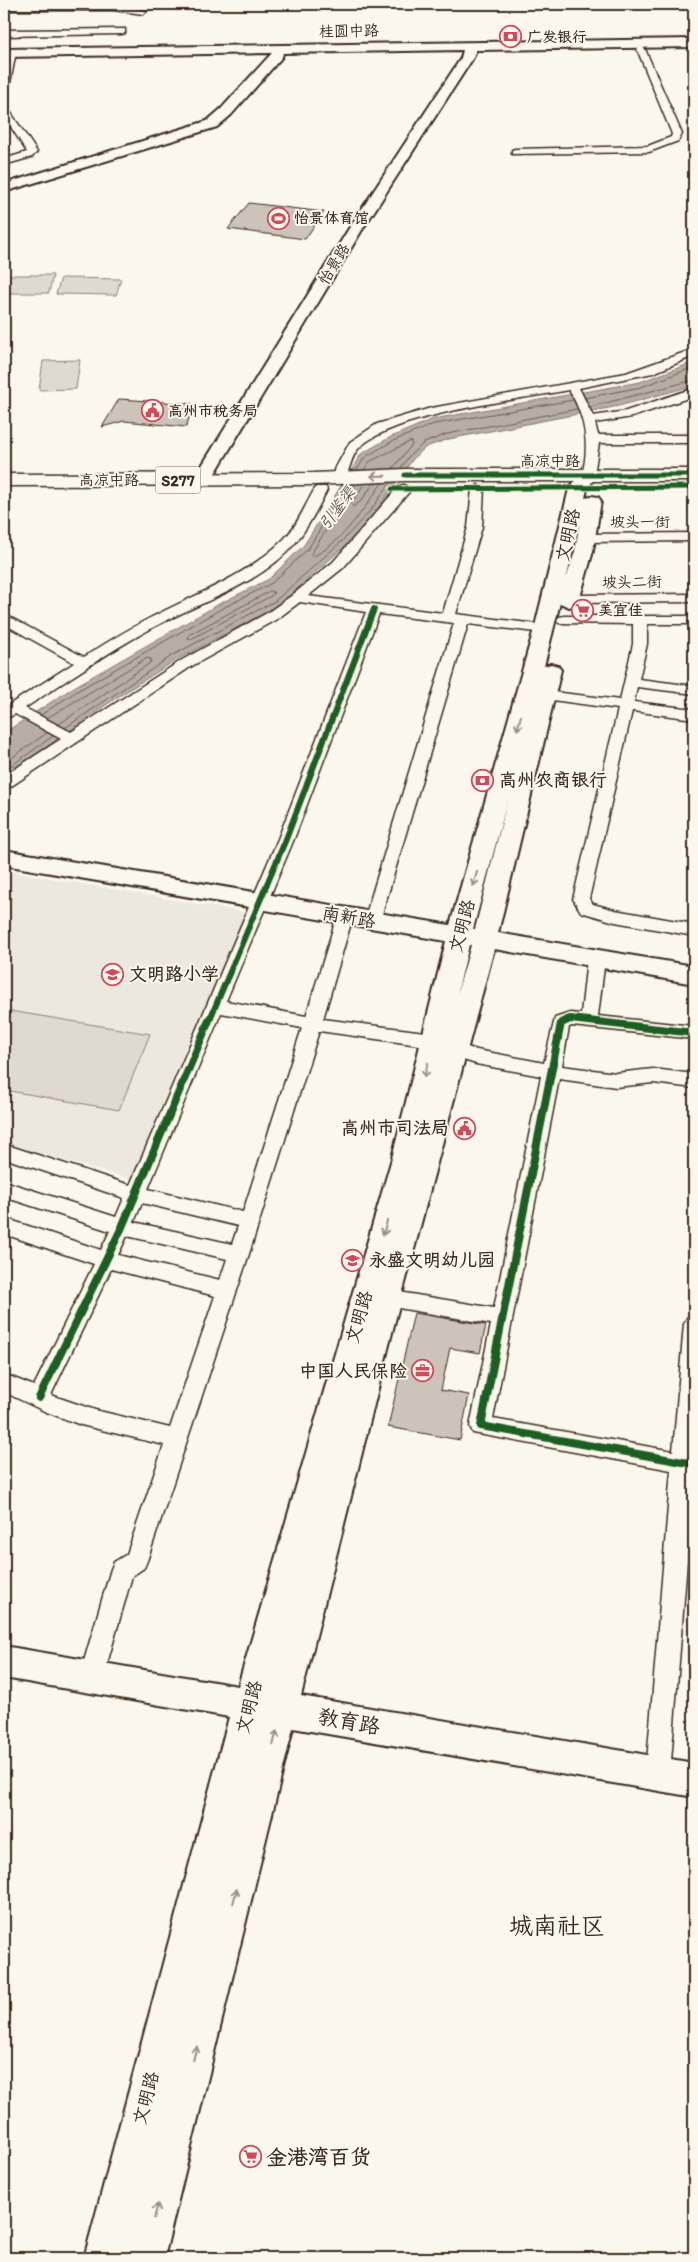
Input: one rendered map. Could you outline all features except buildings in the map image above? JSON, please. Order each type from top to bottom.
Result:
[{"type":"main road","name":"桂圆中路","points":[[117,54],[278,54],[694,43]]},
{"type":"main road","name":"桂圆中路","points":[[6,56],[470,49],[694,49]]},
{"type":"main road","name":"怡景路","points":[[202,480],[355,230],[470,49]]},
{"type":"main road","points":[[4,188],[212,124],[226,112],[278,54]]},
{"type":"main road","name":"高凉中路","points":[[434,482],[478,489],[586,484],[694,475]]},
{"type":"main road","name":"高凉中路","points":[[4,480],[202,480],[400,484]]},
{"type":"main road","name":"高凉中路","points":[[4,492],[434,482],[694,487]]},
{"type":"main road","name":"文明路","points":[[144,2258],[387,1298],[444,1045],[471,938],[559,616],[586,538],[592,510],[586,484]]},
{"type":"main road","name":"文明路","points":[[471,938],[545,695],[586,484]]},
{"type":"main road","name":"南新路","points":[[4,857],[596,960],[694,975]]},
{"type":"main road","name":"文明路","points":[[104,2258],[250,1704],[401,1170],[444,1045]]},
{"type":"main road","name":"教育路","points":[[4,1662],[694,1780]]},
{"type":"street","points":[[117,54],[119,36],[124,25],[153,4]]},
{"type":"street","points":[[4,8],[124,6],[144,11]]},
{"type":"street","points":[[4,33],[124,25]]},
{"type":"street","points":[[515,152],[649,149],[675,139],[677,134],[641,50]]},
{"type":"street","points":[[4,88],[6,56]]},
{"type":"street","points":[[4,109],[32,152],[29,155],[4,162]]},
{"type":"street","points":[[4,129],[16,127]]},
{"type":"street","points":[[14,712],[84,663],[149,624],[256,571],[287,544],[313,509],[335,484],[342,466],[354,445],[382,427],[431,412],[573,388],[649,370],[694,352]]},
{"type":"street","points":[[573,388],[586,416],[592,439],[593,454],[586,484]]},
{"type":"street","points":[[586,416],[628,414],[692,395]]},
{"type":"street","points":[[592,439],[694,439]]},
{"type":"street","points":[[4,783],[66,736],[187,662],[272,616],[299,598],[338,565],[400,484]]},
{"type":"street","points":[[372,921],[455,619],[475,527],[478,489]]},
{"type":"street","name":"坡头一街","points":[[586,538],[694,537]]},
{"type":"street","points":[[299,598],[455,619],[559,616],[640,621],[694,620]]},
{"type":"street","name":"坡头二街","points":[[559,616],[694,598]]},
{"type":"street","points":[[39,1398],[122,1227],[286,839],[374,609]]},
{"type":"street","points":[[4,618],[84,663]]},
{"type":"street","points":[[640,621],[640,644],[632,682],[581,899],[588,908],[615,916],[694,930]]},
{"type":"street","points":[[632,682],[694,690]]},
{"type":"street","points":[[545,695],[694,714]]},
{"type":"street","points":[[14,712],[66,736]]},
{"type":"street","points":[[91,1678],[122,1569],[136,1561],[177,1439],[313,1024],[345,916]]},
{"type":"street","points":[[589,1021],[596,960]]},
{"type":"street","points":[[215,1005],[313,1024],[444,1045],[476,1057],[552,1071],[625,1081],[653,1076],[694,1081]]},
{"type":"street","points":[[688,1463],[481,1426],[561,1024],[566,1019],[694,1033]]},
{"type":"street","points":[[4,1151],[135,1194],[249,1221]]},
{"type":"street","points":[[4,1189],[122,1227],[238,1254]]},
{"type":"street","points":[[4,1226],[106,1260],[226,1290]]},
{"type":"street","points":[[387,1298],[504,1318]]},
{"type":"street","points":[[658,1774],[688,1463],[694,1324]]},
{"type":"street","points":[[4,1383],[23,1389],[81,1416],[177,1439]]},
{"type":"shaded area","points":[[4,275],[53,275],[49,293],[4,293]]},
{"type":"shaded area","points":[[61,278],[121,279],[116,295],[56,294]]},
{"type":"shaded area","points":[[80,360],[76,389],[39,390],[43,361]]},
{"type":"shaded area","name":"文明路小学","points":[[4,870],[249,913],[197,1036],[132,1179],[4,1145]]},
{"type":"shaded area","points":[[4,1010],[150,1034],[119,1110],[4,1090]]},
{"type":"water","name":"引鉴渠","points":[[694,362],[694,384],[688,387],[619,406],[449,439],[426,447],[413,459],[375,513],[346,545],[278,606],[176,660],[116,698],[4,777],[4,733],[74,687],[219,604],[269,579],[304,545],[361,454],[391,437],[433,419],[640,382]]},
{"type":"cycle path","points":[[405,475],[694,475]]},
{"type":"cycle path","points":[[392,489],[694,487]]},
{"type":"cycle path","points":[[39,1398],[122,1227],[286,839],[374,609]]},
{"type":"cycle path","points":[[694,1033],[570,1019],[561,1023],[481,1426],[694,1464]]},
{"type":"place","name":"广发银行","points":[[511,37]]},
{"type":"place","name":"怡景体育馆","points":[[278,218]]},
{"type":"place","name":"高州市税务局","points":[[152,411]]},
{"type":"place","name":"美宜佳","points":[[582,610]]},
{"type":"place","name":"高州农商银行","points":[[483,780]]},
{"type":"place","name":"文明路小学","points":[[113,974]]},
{"type":"place","name":"高州市司法局","points":[[465,1128]]},
{"type":"place","name":"永盛文明幼儿园","points":[[353,1260]]},
{"type":"place","name":"中国人民保险","points":[[423,1371]]},
{"type":"place","name":"金港湾百货","points":[[250,2156]]},
{"type":"district","name":"城南社区","points":[[557,1925]]}]
